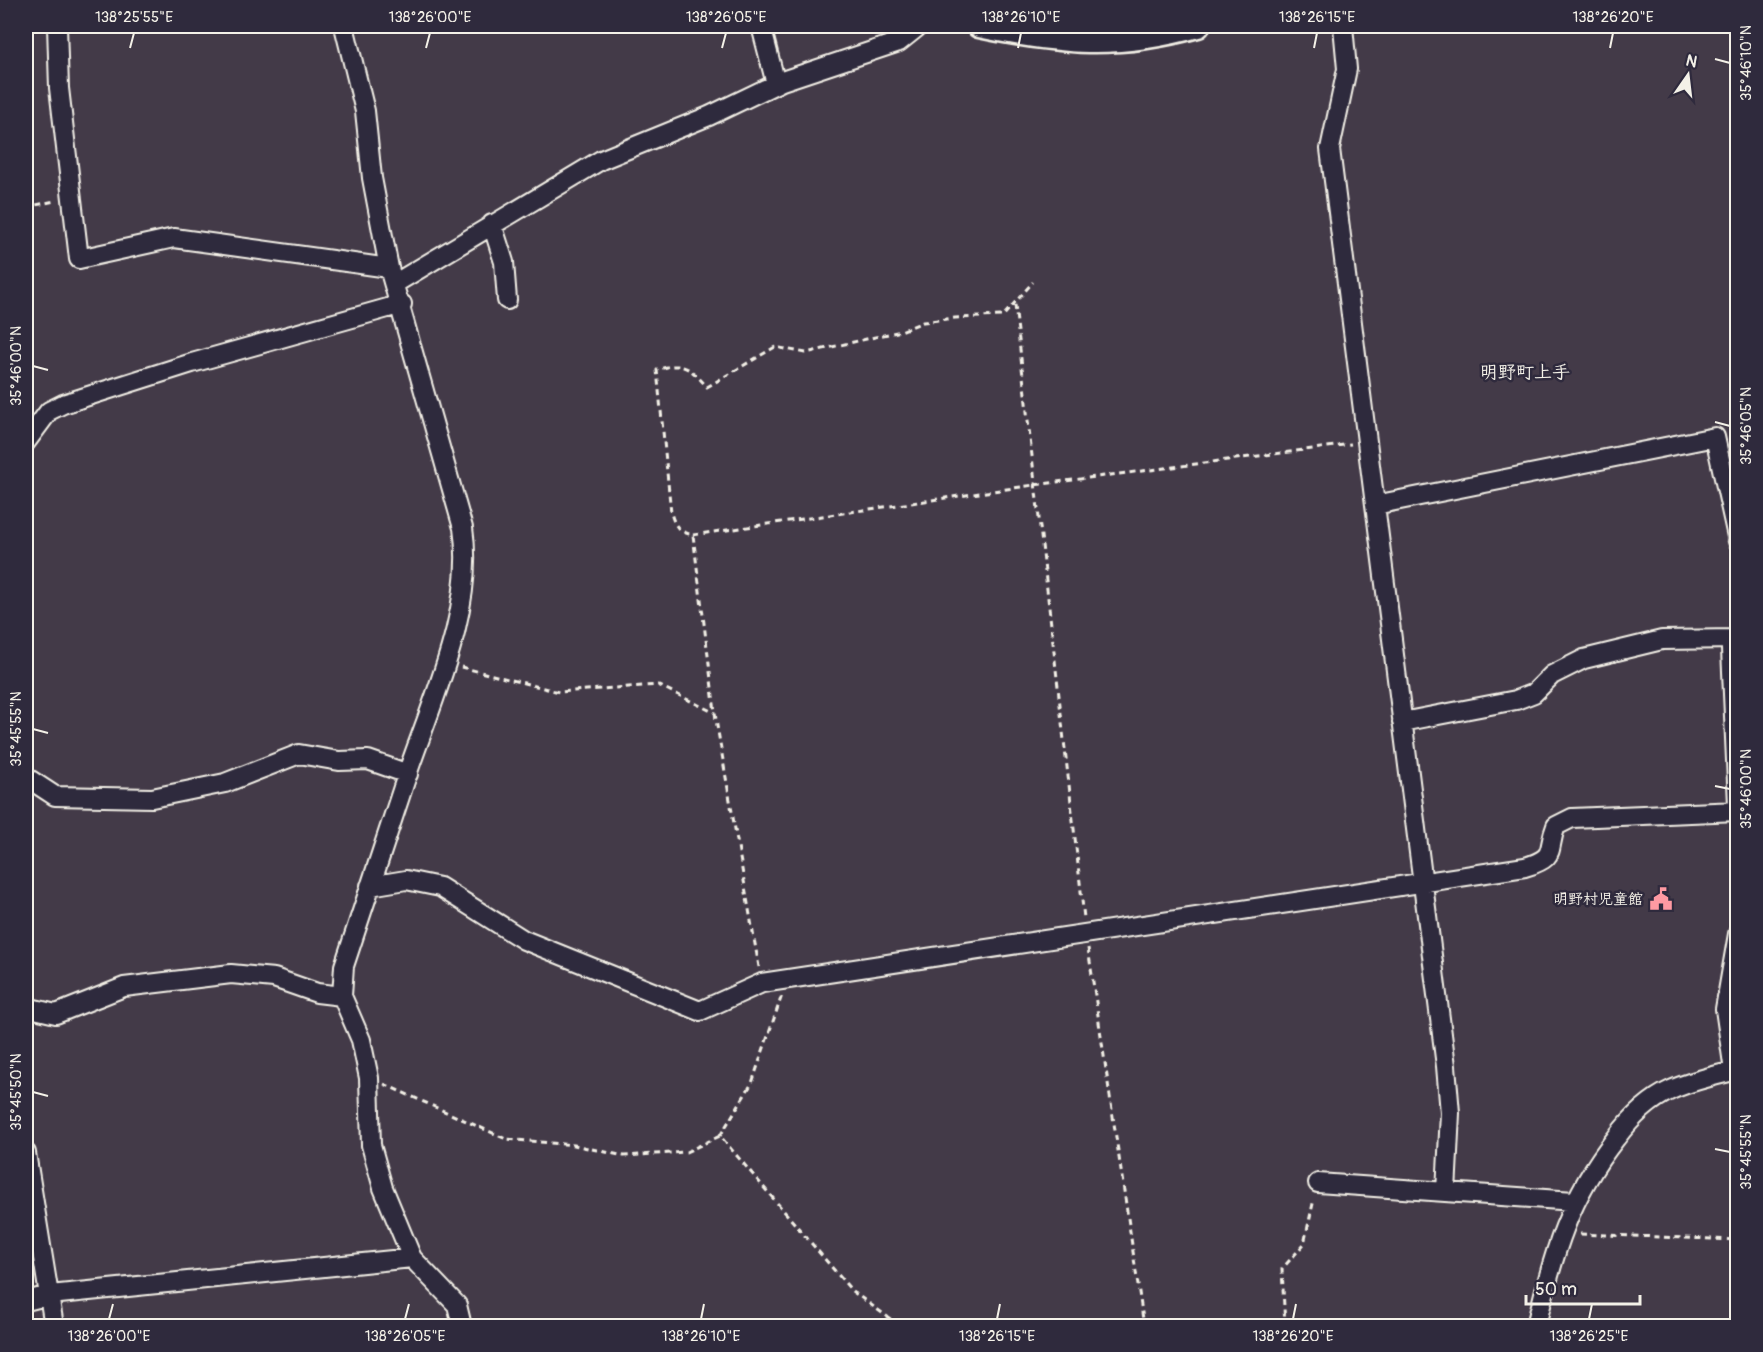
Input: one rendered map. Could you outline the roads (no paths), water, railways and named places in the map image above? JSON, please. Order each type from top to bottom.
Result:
[{"type":"street","points":[[57,26],[59,88],[79,259],[174,238],[392,276],[492,225],[601,160],[709,116],[776,84],[899,42],[919,26]]},
{"type":"street","points":[[344,26],[365,111],[372,178],[392,276],[402,304],[464,528],[467,550],[457,617],[445,663],[344,966],[342,996],[361,1040],[369,1078],[371,1145],[383,1188],[412,1258],[457,1305],[462,1326]]},
{"type":"street","points":[[761,26],[776,84]]},
{"type":"street","points":[[979,26],[1041,39],[1077,42],[1135,40],[1198,26]]},
{"type":"street","points":[[1343,26],[1347,69],[1330,149],[1448,1090],[1450,1113],[1446,1192]]},
{"type":"street","points":[[492,225],[504,262],[508,283],[507,300]]},
{"type":"street","points":[[26,442],[49,411],[63,404],[192,363],[402,304]]},
{"type":"street","points":[[1375,506],[1715,437],[1737,541]]},
{"type":"street","points":[[1402,722],[1516,700],[1534,693],[1552,675],[1584,659],[1662,640],[1737,638]]},
{"type":"street","points":[[1737,638],[1731,649],[1737,805]]},
{"type":"street","points":[[26,777],[55,795],[152,798],[225,783],[299,754],[339,761],[368,760],[408,774]]},
{"type":"street","points":[[370,886],[406,880],[440,887],[524,940],[700,1011],[762,983],[1422,883],[1539,863],[1553,848],[1552,836],[1556,826],[1572,818],[1737,811]]},
{"type":"street","points":[[1536,1326],[1560,1234],[1574,1201],[1602,1154],[1626,1125],[1648,1104],[1672,1089],[1736,1071],[1725,1009],[1733,988],[1737,934]]},
{"type":"street","points":[[26,1007],[56,1014],[123,987],[231,974],[274,978],[317,993],[342,996]]},
{"type":"street","points":[[26,1153],[54,1326]]},
{"type":"street","points":[[1318,1183],[1574,1201]]},
{"type":"street","points":[[29,1300],[50,1295],[412,1258]]},
{"type":"place","name":"明野村児童館","points":[[1661,899]]},
{"type":"district","name":"明野町上手","points":[[1525,372]]}]
